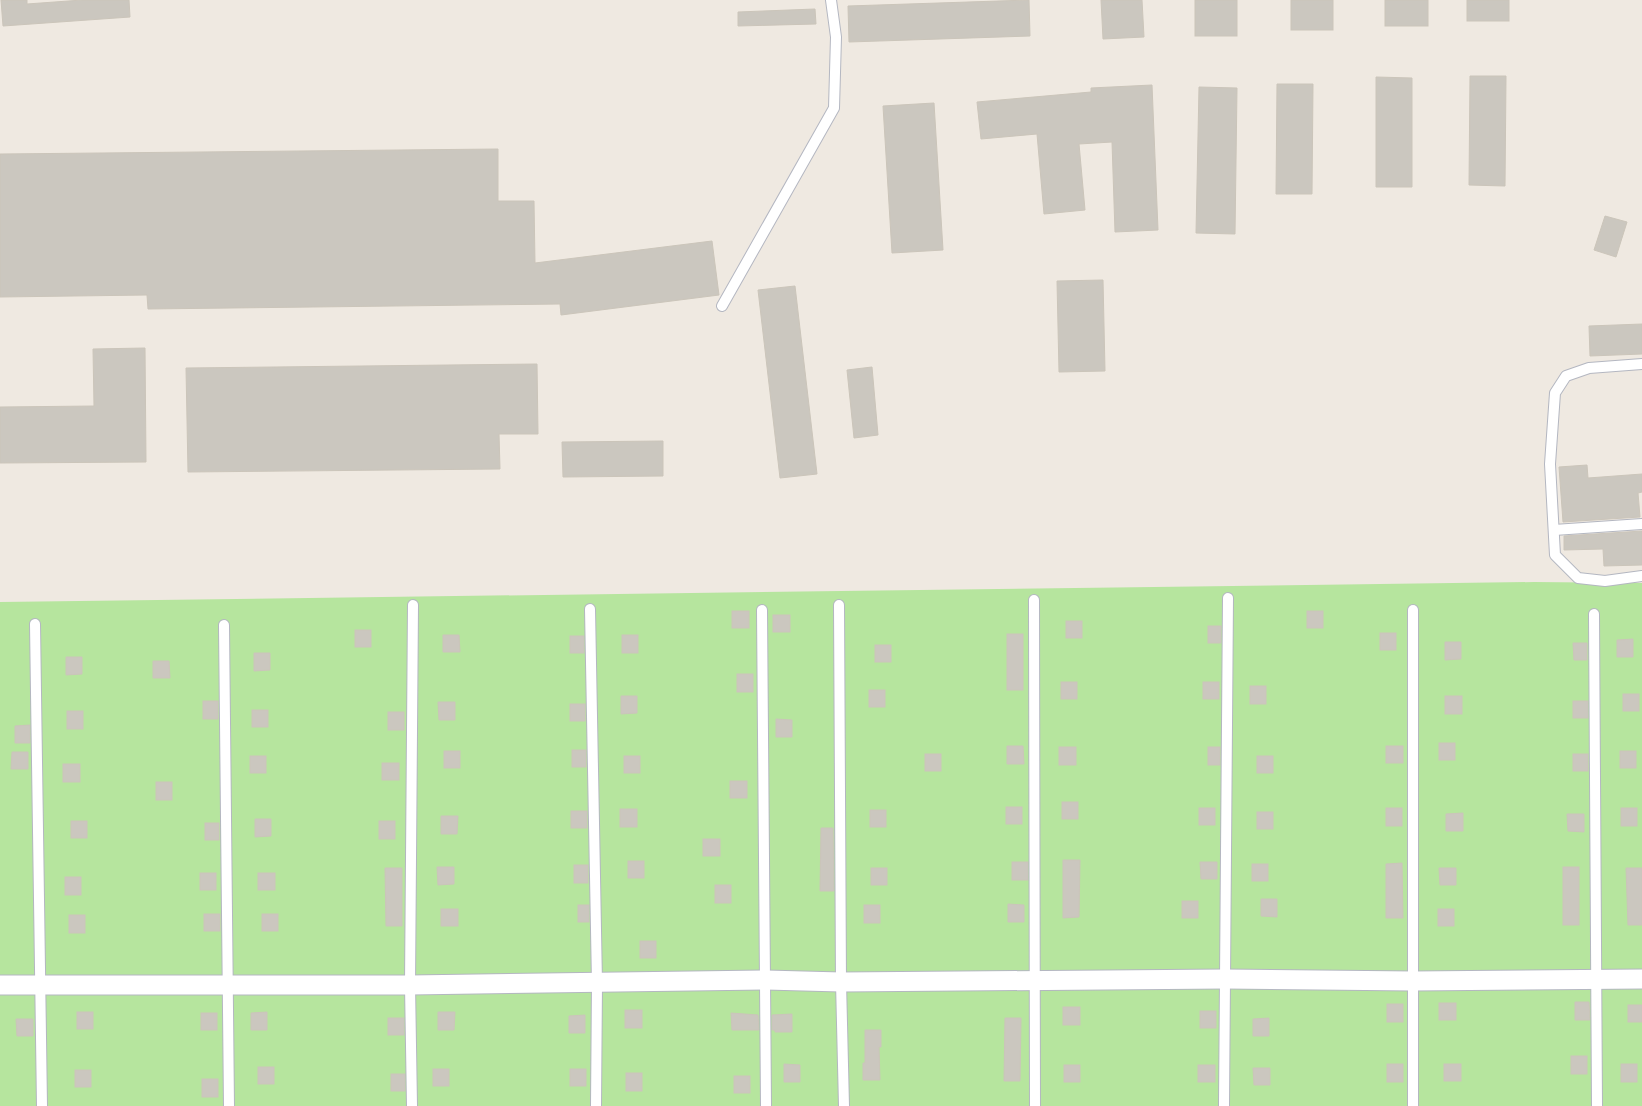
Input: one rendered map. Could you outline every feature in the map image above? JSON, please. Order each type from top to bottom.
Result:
[{"type":"street","points":[[0,985],[410,985],[766,980],[841,982],[1225,979],[1413,981],[1642,978]]},
{"type":"lane","points":[[722,306],[834,108],[836,37],[831,0]]},
{"type":"lane","points":[[1642,364],[1589,368],[1566,376],[1555,393],[1550,464],[1555,555],[1578,578],[1606,581],[1642,576]]},
{"type":"lane","points":[[1554,530],[1642,524]]},
{"type":"lane","points":[[1224,1106],[1228,598]]},
{"type":"lane","points":[[1034,600],[1035,1106]]},
{"type":"lane","points":[[412,1106],[410,985],[413,605]]},
{"type":"lane","points":[[839,605],[841,982],[844,1106]]},
{"type":"lane","points":[[590,609],[597,983],[596,1106]]},
{"type":"lane","points":[[762,610],[766,1106]]},
{"type":"lane","points":[[1413,610],[1413,1106]]},
{"type":"lane","points":[[1594,614],[1597,1106]]},
{"type":"lane","points":[[35,624],[42,1106]]},
{"type":"lane","points":[[224,625],[229,1106]]},
{"type":"green space","points":[[1534,582],[1642,583],[1642,1106],[0,1106],[0,602]]},
{"type":"building","points":[[1,0],[27,0],[27,4],[82,0],[129,0],[130,17],[3,26]]},
{"type":"building","points":[[1029,0],[1030,36],[849,42],[848,6]]},
{"type":"building","points":[[1101,0],[1142,0],[1144,37],[1103,39]]},
{"type":"building","points":[[1195,0],[1237,0],[1237,36],[1195,36]]},
{"type":"building","points":[[1291,0],[1333,0],[1333,30],[1291,30]]},
{"type":"building","points":[[1385,0],[1428,0],[1428,26],[1385,26]]},
{"type":"building","points":[[1467,0],[1509,0],[1509,21],[1467,21]]},
{"type":"building","points":[[815,9],[816,24],[738,26],[738,12]]},
{"type":"building","points":[[1470,76],[1506,76],[1505,186],[1469,185]]},
{"type":"building","points":[[1376,77],[1412,78],[1412,187],[1376,187]]},
{"type":"building","points":[[1277,84],[1313,84],[1312,194],[1276,194]]},
{"type":"building","points":[[1152,85],[1158,230],[1115,232],[1112,142],[1079,144],[1085,210],[1044,214],[1037,134],[981,139],[977,102],[1091,92],[1091,88]]},
{"type":"building","points":[[1199,87],[1237,88],[1235,234],[1196,233]]},
{"type":"building","points":[[934,103],[943,250],[892,253],[883,106]]},
{"type":"building","points":[[498,149],[498,201],[534,201],[535,263],[712,241],[719,295],[561,315],[560,304],[148,309],[147,295],[0,297],[0,154]]},
{"type":"building","points":[[1605,216],[1627,222],[1616,257],[1594,250]]},
{"type":"building","points":[[1103,280],[1105,371],[1059,372],[1057,281]]},
{"type":"building","points":[[795,286],[817,474],[780,478],[758,290]]},
{"type":"building","points":[[1642,324],[1642,354],[1590,356],[1589,326]]},
{"type":"building","points":[[145,348],[146,462],[0,463],[0,407],[94,406],[93,349]]},
{"type":"building","points":[[537,364],[538,434],[499,434],[500,469],[188,472],[186,368]]},
{"type":"building","points":[[872,367],[878,435],[854,438],[847,370]]},
{"type":"building","points":[[663,441],[663,476],[563,477],[562,442]]},
{"type":"building","points":[[1587,465],[1588,478],[1642,474],[1642,492],[1638,493],[1640,517],[1563,522],[1559,467]]},
{"type":"building","points":[[1642,531],[1642,565],[1604,566],[1603,549],[1564,550],[1564,536]]},
{"type":"building","points":[[732,611],[749,611],[749,628],[732,628]]},
{"type":"building","points":[[1307,611],[1323,611],[1323,628],[1307,628]]},
{"type":"building","points":[[773,615],[790,615],[790,632],[773,632]]},
{"type":"building","points":[[1066,621],[1082,621],[1082,638],[1066,638]]},
{"type":"building","points":[[1208,626],[1221,626],[1221,643],[1208,643]]},
{"type":"building","points":[[355,630],[371,630],[371,647],[355,647]]},
{"type":"building","points":[[1380,633],[1396,633],[1396,650],[1380,650]]},
{"type":"building","points":[[1007,634],[1023,634],[1023,690],[1007,690]]},
{"type":"building","points":[[443,635],[459,635],[460,652],[443,652]]},
{"type":"building","points":[[622,635],[638,635],[638,653],[622,653]]},
{"type":"building","points":[[570,636],[584,636],[584,653],[570,653]]},
{"type":"building","points":[[1633,639],[1633,657],[1617,657],[1617,640]]},
{"type":"building","points":[[1445,642],[1461,642],[1461,659],[1445,660]]},
{"type":"building","points":[[1573,643],[1587,643],[1587,660],[1574,660]]},
{"type":"building","points":[[875,645],[891,645],[891,662],[875,662]]},
{"type":"building","points":[[254,653],[270,653],[270,670],[254,671]]},
{"type":"building","points":[[66,657],[82,657],[82,674],[66,675]]},
{"type":"building","points":[[153,661],[169,661],[170,678],[153,678]]},
{"type":"building","points":[[737,674],[753,674],[753,692],[737,692]]},
{"type":"building","points":[[1061,682],[1077,682],[1077,699],[1061,699]]},
{"type":"building","points":[[1203,682],[1219,682],[1219,699],[1203,699]]},
{"type":"building","points":[[1250,686],[1266,686],[1266,704],[1250,704]]},
{"type":"building","points":[[869,690],[885,690],[885,707],[869,707]]},
{"type":"building","points":[[1623,694],[1639,694],[1639,711],[1623,711]]},
{"type":"building","points":[[621,696],[637,696],[637,713],[621,714]]},
{"type":"building","points":[[1445,696],[1462,696],[1462,714],[1445,714]]},
{"type":"building","points":[[203,701],[218,701],[218,719],[203,719]]},
{"type":"building","points":[[1573,701],[1588,701],[1588,718],[1573,718]]},
{"type":"building","points":[[438,702],[455,702],[455,720],[439,720]]},
{"type":"building","points":[[570,704],[585,704],[585,721],[570,721]]},
{"type":"building","points":[[252,710],[268,710],[268,727],[252,727]]},
{"type":"building","points":[[67,711],[83,711],[83,729],[67,729]]},
{"type":"building","points":[[388,712],[404,712],[404,730],[388,730]]},
{"type":"building","points":[[776,719],[792,720],[792,737],[776,737]]},
{"type":"building","points":[[30,725],[30,743],[15,743],[15,726]]},
{"type":"building","points":[[1439,743],[1455,743],[1455,760],[1439,760]]},
{"type":"building","points":[[1007,746],[1023,746],[1024,764],[1007,764]]},
{"type":"building","points":[[1386,746],[1403,746],[1403,763],[1386,763]]},
{"type":"building","points":[[1059,747],[1076,747],[1076,765],[1059,765]]},
{"type":"building","points":[[1208,747],[1220,747],[1220,765],[1208,765]]},
{"type":"building","points":[[572,750],[586,750],[586,767],[572,767]]},
{"type":"building","points":[[444,751],[460,751],[460,768],[444,768]]},
{"type":"building","points":[[1620,751],[1636,751],[1636,768],[1620,768]]},
{"type":"building","points":[[12,752],[28,752],[28,769],[11,769]]},
{"type":"building","points":[[925,754],[941,754],[941,771],[925,771]]},
{"type":"building","points":[[1573,754],[1588,754],[1588,771],[1573,771]]},
{"type":"building","points":[[250,756],[266,756],[266,773],[250,773]]},
{"type":"building","points":[[624,756],[640,756],[640,773],[624,773]]},
{"type":"building","points":[[1257,756],[1273,756],[1273,773],[1257,773]]},
{"type":"building","points":[[382,763],[399,763],[399,780],[382,780]]},
{"type":"building","points":[[63,764],[80,764],[80,782],[63,782]]},
{"type":"building","points":[[730,781],[747,781],[747,798],[730,798]]},
{"type":"building","points":[[156,782],[172,782],[172,800],[156,800]]},
{"type":"building","points":[[1062,802],[1078,802],[1078,819],[1062,819]]},
{"type":"building","points":[[1006,807],[1022,807],[1022,824],[1006,824]]},
{"type":"building","points":[[1199,808],[1215,808],[1215,825],[1199,825]]},
{"type":"building","points":[[1386,808],[1402,808],[1402,826],[1386,826]]},
{"type":"building","points":[[1621,808],[1637,808],[1637,826],[1621,826]]},
{"type":"building","points":[[620,809],[637,809],[637,827],[620,827]]},
{"type":"building","points":[[870,810],[886,810],[886,827],[870,827]]},
{"type":"building","points":[[571,811],[587,811],[587,828],[571,828]]},
{"type":"building","points":[[1257,812],[1273,812],[1273,829],[1257,829]]},
{"type":"building","points":[[1463,813],[1463,831],[1446,831],[1446,814]]},
{"type":"building","points":[[1567,814],[1584,814],[1584,832],[1568,831]]},
{"type":"building","points":[[441,816],[458,816],[457,834],[441,834]]},
{"type":"building","points":[[255,819],[271,819],[271,836],[255,837]]},
{"type":"building","points":[[71,821],[87,821],[87,838],[71,838]]},
{"type":"building","points":[[379,821],[395,821],[395,839],[379,839]]},
{"type":"building","points":[[205,823],[219,823],[219,840],[205,840]]},
{"type":"building","points":[[821,828],[833,828],[834,891],[820,891]]},
{"type":"building","points":[[703,839],[720,839],[720,856],[703,856]]},
{"type":"building","points":[[1063,860],[1080,860],[1079,917],[1063,918]]},
{"type":"building","points":[[628,861],[644,861],[644,878],[628,878]]},
{"type":"building","points":[[1012,862],[1028,862],[1028,880],[1012,880]]},
{"type":"building","points":[[1200,862],[1217,862],[1217,879],[1201,879]]},
{"type":"building","points":[[1402,863],[1403,918],[1386,918],[1386,864]]},
{"type":"building","points":[[1252,864],[1268,864],[1268,881],[1252,881]]},
{"type":"building","points":[[574,865],[588,865],[588,883],[574,883]]},
{"type":"building","points":[[437,867],[454,867],[454,884],[438,885]]},
{"type":"building","points":[[1563,867],[1579,867],[1579,925],[1563,925]]},
{"type":"building","points":[[385,868],[402,868],[402,926],[386,926]]},
{"type":"building","points":[[871,868],[887,868],[887,885],[871,885]]},
{"type":"building","points":[[1439,868],[1456,868],[1456,885],[1440,885]]},
{"type":"building","points":[[1626,868],[1642,868],[1642,925],[1628,925]]},
{"type":"building","points":[[200,873],[216,873],[216,890],[200,890]]},
{"type":"building","points":[[258,873],[275,873],[275,890],[258,890]]},
{"type":"building","points":[[65,877],[81,877],[81,895],[65,895]]},
{"type":"building","points":[[715,885],[731,885],[731,903],[715,903]]},
{"type":"building","points":[[1261,899],[1277,899],[1277,917],[1261,916]]},
{"type":"building","points":[[1182,901],[1198,901],[1198,918],[1182,918]]},
{"type":"building","points":[[1008,904],[1024,905],[1024,922],[1008,922]]},
{"type":"building","points":[[578,905],[589,905],[589,922],[578,922]]},
{"type":"building","points":[[864,905],[880,905],[880,923],[864,923]]},
{"type":"building","points":[[441,909],[458,909],[458,926],[441,926]]},
{"type":"building","points":[[1438,909],[1454,909],[1454,926],[1438,926]]},
{"type":"building","points":[[204,914],[220,914],[220,931],[204,931]]},
{"type":"building","points":[[262,914],[278,914],[278,931],[262,931]]},
{"type":"building","points":[[69,915],[85,915],[85,933],[69,933]]},
{"type":"building","points":[[640,941],[656,941],[656,958],[640,958]]},
{"type":"building","points":[[1575,1002],[1589,1002],[1590,1020],[1575,1020]]},
{"type":"building","points":[[1439,1003],[1456,1003],[1456,1020],[1439,1020]]},
{"type":"building","points":[[1387,1004],[1403,1004],[1403,1022],[1387,1022]]},
{"type":"building","points":[[1628,1005],[1642,1005],[1642,1022],[1628,1022]]},
{"type":"building","points":[[1063,1007],[1080,1007],[1080,1025],[1063,1025]]},
{"type":"building","points":[[625,1010],[642,1010],[642,1028],[625,1028]]},
{"type":"building","points":[[1200,1011],[1216,1011],[1216,1028],[1200,1028]]},
{"type":"building","points":[[77,1012],[93,1012],[93,1029],[77,1029]]},
{"type":"building","points":[[267,1012],[267,1030],[251,1030],[251,1013]]},
{"type":"building","points":[[438,1012],[455,1012],[454,1030],[438,1030]]},
{"type":"building","points":[[201,1013],[217,1013],[217,1030],[201,1030]]},
{"type":"building","points":[[731,1013],[758,1015],[759,1030],[732,1030]]},
{"type":"building","points":[[792,1014],[792,1032],[775,1032],[775,1030],[772,1030],[772,1015]]},
{"type":"building","points":[[585,1015],[585,1033],[569,1033],[569,1016]]},
{"type":"building","points":[[388,1018],[404,1018],[404,1035],[388,1035]]},
{"type":"building","points":[[1005,1018],[1021,1018],[1020,1081],[1004,1081]]},
{"type":"building","points":[[1269,1018],[1269,1036],[1253,1036],[1253,1019]]},
{"type":"building","points":[[16,1019],[33,1019],[33,1036],[17,1036]]},
{"type":"building","points":[[865,1030],[881,1030],[881,1047],[879,1047],[880,1080],[863,1080]]},
{"type":"building","points":[[1571,1056],[1587,1056],[1587,1074],[1571,1074]]},
{"type":"building","points":[[784,1064],[800,1065],[800,1082],[784,1082]]},
{"type":"building","points":[[1387,1064],[1403,1064],[1403,1082],[1387,1082]]},
{"type":"building","points":[[1444,1064],[1461,1064],[1461,1081],[1444,1081]]},
{"type":"building","points":[[1621,1064],[1637,1064],[1637,1082],[1621,1082]]},
{"type":"building","points":[[1064,1065],[1080,1065],[1080,1082],[1064,1082]]},
{"type":"building","points":[[1198,1065],[1215,1065],[1215,1082],[1198,1082]]},
{"type":"building","points":[[258,1067],[274,1067],[274,1084],[258,1084]]},
{"type":"building","points":[[1253,1068],[1270,1068],[1270,1085],[1254,1085]]},
{"type":"building","points":[[433,1069],[449,1069],[449,1086],[433,1086]]},
{"type":"building","points":[[570,1069],[586,1069],[586,1086],[570,1086]]},
{"type":"building","points":[[75,1070],[91,1070],[91,1087],[75,1087]]},
{"type":"building","points":[[626,1073],[642,1073],[642,1091],[626,1091]]},
{"type":"building","points":[[391,1074],[405,1074],[405,1091],[391,1091]]},
{"type":"building","points":[[734,1076],[750,1076],[750,1093],[734,1093]]},
{"type":"building","points":[[202,1079],[218,1079],[218,1097],[202,1097]]}]
